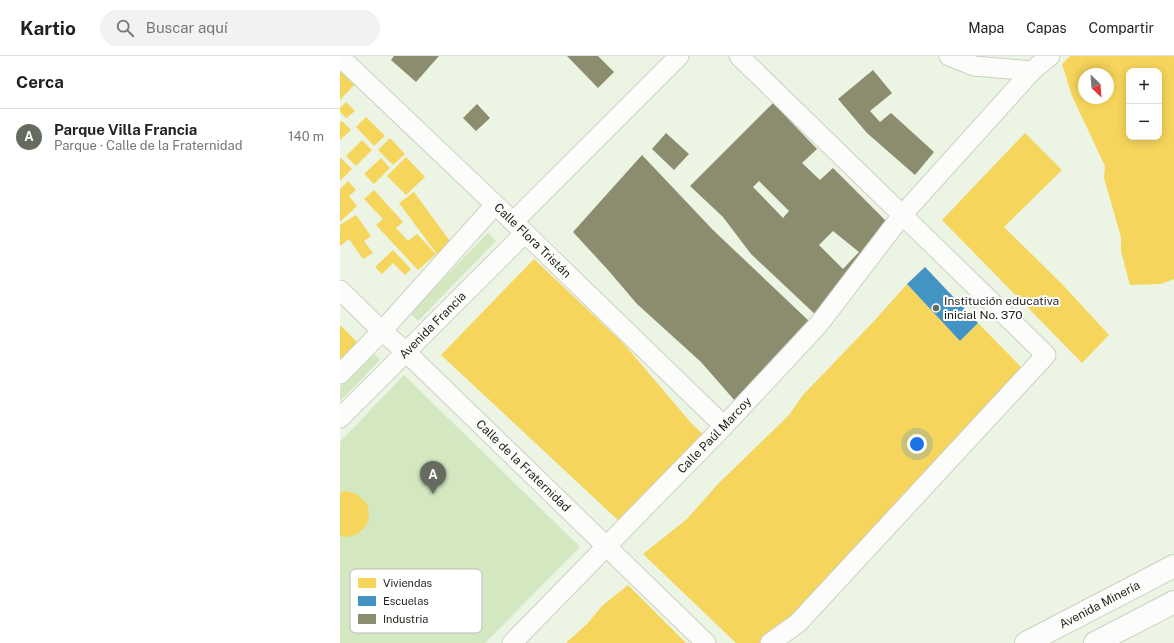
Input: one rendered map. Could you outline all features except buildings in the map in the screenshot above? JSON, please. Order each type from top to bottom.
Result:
[{"type":"main road","name":"Avenida Minería","points":[[1026,643],[1174,566]]},
{"type":"main road","points":[[1095,643],[1174,602]]},
{"type":"street","name":"Avenida Francia","points":[[340,418],[406,352],[679,56]]},
{"type":"street","points":[[740,56],[903,214],[1046,356],[798,624],[770,643]]},
{"type":"street","points":[[949,56],[974,66],[1029,64]]},
{"type":"street","name":"Calle Paúl Marcoy","points":[[512,643],[605,546],[724,426],[819,324],[903,214],[1029,64],[1050,56]]},
{"type":"street","name":"Calle Flora Tristán","points":[[340,57],[724,426]]},
{"type":"street","points":[[340,374],[382,331],[494,206]]},
{"type":"street","name":"Calle de la Fraternidad","points":[[340,290],[706,643]]},
{"type":"green space","points":[[488,233],[496,241],[418,321],[410,313]]},
{"type":"green space","points":[[374,353],[380,360],[340,401],[340,387]]},
{"type":"green space","points":[[404,375],[580,547],[485,643],[340,643],[340,442]]},
{"type":"place","name":"Institución educativa inicial No. 370","points":[[936,308]]},
{"type":"place","name":"Parque Villa Francia","points":[[433,494]]}]
